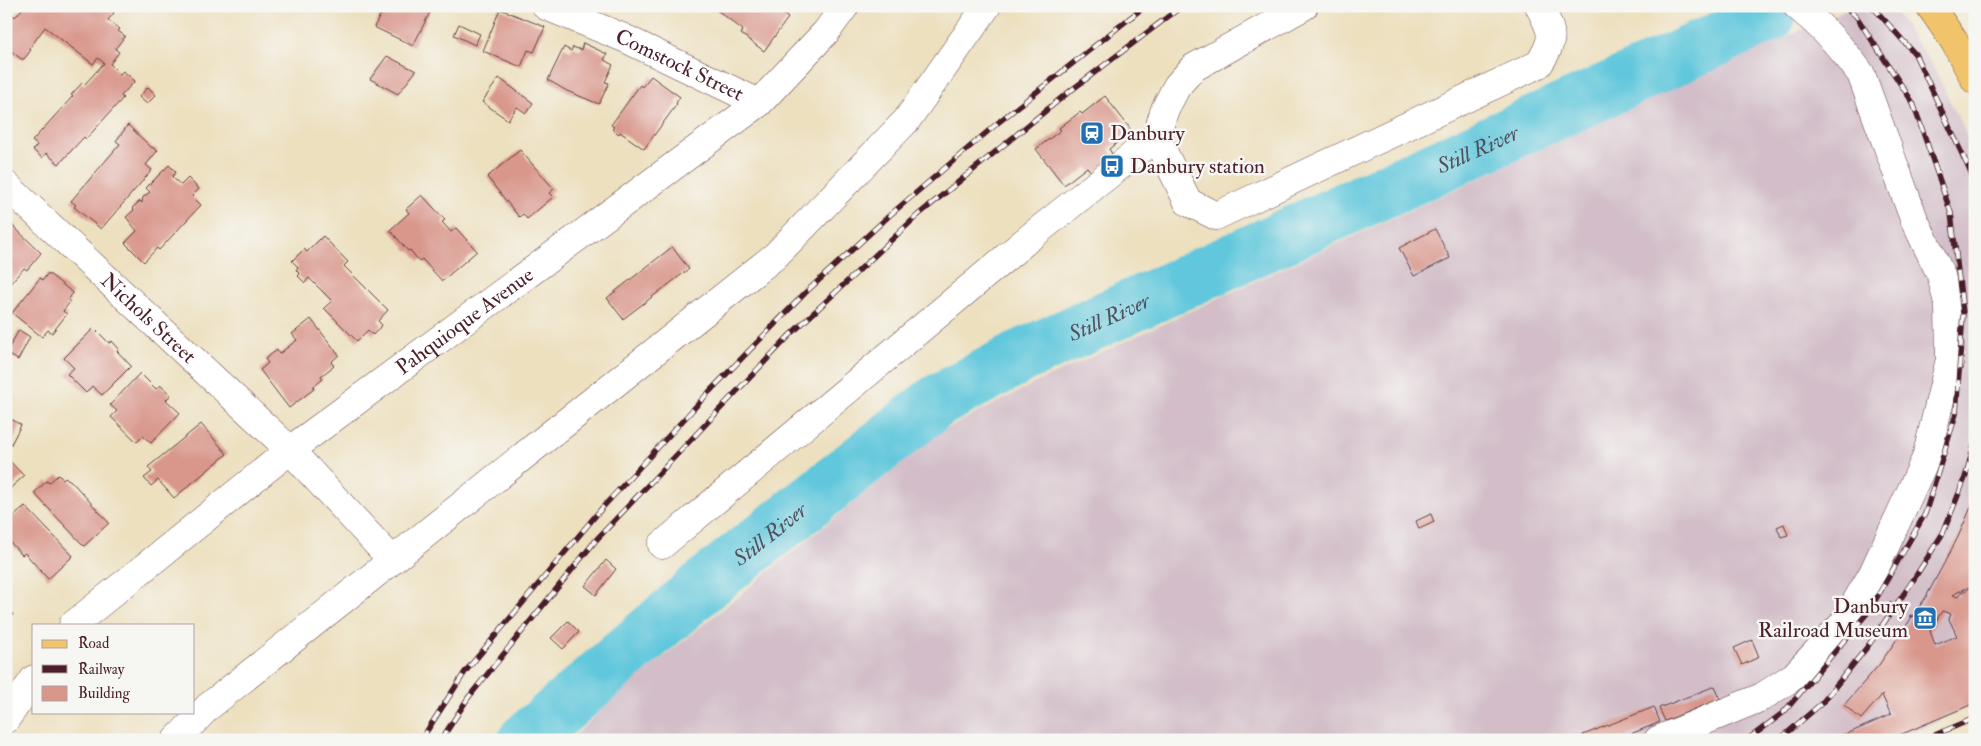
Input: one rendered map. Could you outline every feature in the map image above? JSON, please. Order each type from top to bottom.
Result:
[{"type":"main road","points":[[1930,6],[1954,41],[1975,80]]},
{"type":"street","name":"Comstock Street","points":[[546,6],[624,38],[759,103]]},
{"type":"street","name":"Pahquioque Avenue","points":[[74,624],[290,450],[759,103],[826,32],[846,6]]},
{"type":"street","points":[[176,740],[208,707],[774,256],[906,120],[987,6]]},
{"type":"street","points":[[662,545],[1034,234],[1156,137],[1165,109],[1177,86],[1194,68],[1304,6]]},
{"type":"street","points":[[1156,137],[1188,202],[1216,216],[1539,64],[1550,47],[1551,30],[1539,6]]},
{"type":"street","points":[[1658,740],[1762,697],[1794,676],[1843,624],[1872,574],[1926,458],[1950,358],[1949,308],[1941,275],[1914,219],[1861,74],[1850,57],[1797,6]]},
{"type":"street","name":"Nichols Street","points":[[6,185],[290,450],[392,560]]},
{"type":"street","points":[[6,719],[32,682]]},
{"type":"shaded area","points":[[1853,6],[1891,6],[1933,66],[1975,152],[1975,704],[1899,740],[570,740],[622,691],[939,433],[1037,382]]},
{"type":"building","points":[[21,6],[105,6],[114,13],[108,20],[120,29],[118,31],[125,36],[115,49],[119,52],[110,64],[120,74],[123,71],[135,81],[121,96],[123,98],[86,139],[84,137],[59,164],[46,153],[42,158],[33,150],[37,145],[32,141],[73,96],[71,95],[82,83],[84,85],[104,63],[98,58],[93,64],[45,27],[29,49],[31,50],[24,59],[21,59],[6,47],[6,22],[12,14],[15,17],[23,8]]},
{"type":"building","points":[[382,6],[433,6],[413,46],[374,27],[382,12],[380,10]]},
{"type":"building","points":[[712,6],[774,6],[788,18],[764,51],[741,34],[743,30]]},
{"type":"building","points":[[500,9],[545,27],[534,52],[528,50],[521,67],[483,51]]},
{"type":"building","points":[[459,24],[480,34],[475,45],[454,35]]},
{"type":"building","points":[[583,43],[607,54],[604,60],[613,65],[605,82],[609,83],[599,104],[567,91],[548,80],[564,47],[571,51],[573,47],[581,50]]},
{"type":"building","points":[[387,56],[416,71],[398,94],[370,79]]},
{"type":"building","points":[[651,76],[680,97],[677,104],[644,149],[620,132],[619,134],[612,129],[614,127],[611,125],[640,85],[642,87]]},
{"type":"building","points":[[499,78],[533,103],[526,113],[517,107],[508,120],[482,102]]},
{"type":"building","points":[[148,87],[156,95],[147,104],[139,97]]},
{"type":"building","name":"Danbury","points":[[1105,96],[1132,131],[1109,149],[1114,157],[1093,174],[1087,167],[1064,185],[1036,149],[1061,130],[1059,128],[1080,112],[1082,114]]},
{"type":"building","points":[[128,125],[151,147],[158,150],[146,165],[152,170],[101,229],[74,207],[76,205],[71,201],[120,144],[116,141]]},
{"type":"building","points":[[520,150],[554,189],[549,193],[553,197],[527,219],[523,214],[519,217],[487,177]]},
{"type":"building","points":[[169,165],[176,172],[172,177],[181,185],[188,178],[199,189],[192,196],[201,205],[159,250],[157,248],[144,262],[125,243],[137,231],[126,217],[140,201],[142,203],[143,197],[150,192],[146,188]]},
{"type":"building","points":[[422,195],[445,220],[442,222],[451,232],[456,228],[477,251],[442,281],[422,259],[419,261],[410,250],[408,251],[390,230],[409,213],[406,209]]},
{"type":"building","points":[[11,224],[41,253],[27,270],[24,268],[6,288],[6,230]]},
{"type":"building","points":[[1435,229],[1450,258],[1414,276],[1399,248]]},
{"type":"building","points":[[323,236],[348,262],[344,266],[388,310],[378,321],[382,325],[373,335],[368,330],[357,341],[324,308],[332,301],[309,278],[305,283],[298,276],[300,274],[296,270],[298,267],[292,261],[304,249],[307,252]]},
{"type":"building","points":[[672,247],[689,269],[623,319],[607,298]]},
{"type":"building","points":[[48,273],[73,293],[68,300],[70,302],[63,311],[67,314],[52,333],[48,330],[42,337],[12,313],[40,278],[43,280]]},
{"type":"building","points":[[311,319],[339,355],[331,362],[334,366],[321,376],[323,379],[313,387],[314,389],[289,408],[260,370],[268,363],[265,359],[277,350],[279,354],[297,340],[292,334]]},
{"type":"building","points":[[94,328],[109,343],[112,341],[119,349],[117,351],[131,366],[102,395],[92,386],[86,393],[67,374],[74,368],[64,358]]},
{"type":"building","points":[[19,330],[30,337],[18,360],[6,353]]},
{"type":"building","points":[[140,373],[156,389],[160,385],[171,395],[166,400],[180,413],[151,443],[143,436],[137,442],[111,417],[117,411],[110,405]]},
{"type":"building","points":[[6,416],[21,425],[9,448],[6,446]]},
{"type":"building","points":[[201,424],[227,454],[174,498],[158,480],[151,486],[144,478],[152,472],[148,467]]},
{"type":"building","points":[[6,457],[24,476],[6,492]]},
{"type":"building","points":[[58,475],[72,482],[109,523],[84,546],[34,493],[47,481],[49,483]]},
{"type":"building","name":"Danbury Railroad Museum","points":[[1975,498],[1975,584],[1952,595],[1958,597],[1960,593],[1975,586],[1975,703],[1888,740],[1833,740],[1892,714],[1882,695],[1861,719],[1844,705],[1879,665],[1926,597],[1958,537]],"holes":[[[1942,611],[1951,614],[1949,619],[1957,636],[1935,645],[1930,631]]]},
{"type":"building","points":[[25,506],[73,556],[48,579],[25,553],[22,555],[6,538],[6,524]]},
{"type":"building","points":[[1431,514],[1434,522],[1419,529],[1416,521]]},
{"type":"building","points":[[1784,524],[1788,535],[1781,537],[1777,527]]},
{"type":"building","points":[[606,560],[616,569],[596,595],[585,586]]},
{"type":"building","points":[[6,610],[13,614],[6,624]]},
{"type":"building","points":[[568,621],[579,632],[563,649],[551,638]]},
{"type":"building","points":[[1752,640],[1759,657],[1742,665],[1734,648]]},
{"type":"building","points":[[1715,686],[1720,699],[1665,721],[1659,708]]},
{"type":"building","points":[[1654,707],[1660,722],[1616,740],[1585,740],[1583,735]]},
{"type":"waterway","name":"Still River","points":[[525,740],[707,583],[936,402],[1022,356],[1769,16]]},
{"type":"railway","points":[[421,740],[465,672],[602,508],[710,391],[806,292],[890,215],[1000,121],[1145,6]]},
{"type":"railway","points":[[441,740],[468,698],[596,540],[790,335],[918,215],[1065,95],[1182,6]]},
{"type":"railway","points":[[1747,740],[1784,712],[1869,611],[1925,514],[1956,414],[1963,313],[1951,213],[1913,103],[1856,16],[1844,6]]},
{"type":"railway","points":[[1872,6],[1915,54],[1972,175],[1975,190]]},
{"type":"railway","points":[[1779,740],[1822,703],[1868,646],[1912,582],[1943,533],[1965,478],[1975,442]]},
{"type":"railway","points":[[1923,740],[1975,718]]},
{"type":"railway","points":[[1967,740],[1975,737]]},
{"type":"place","name":"Danbury","points":[[1092,133]]},
{"type":"place","name":"Danbury station","points":[[1112,166]]},
{"type":"place","name":"Danbury Railroad Museum","points":[[1925,618]]}]
